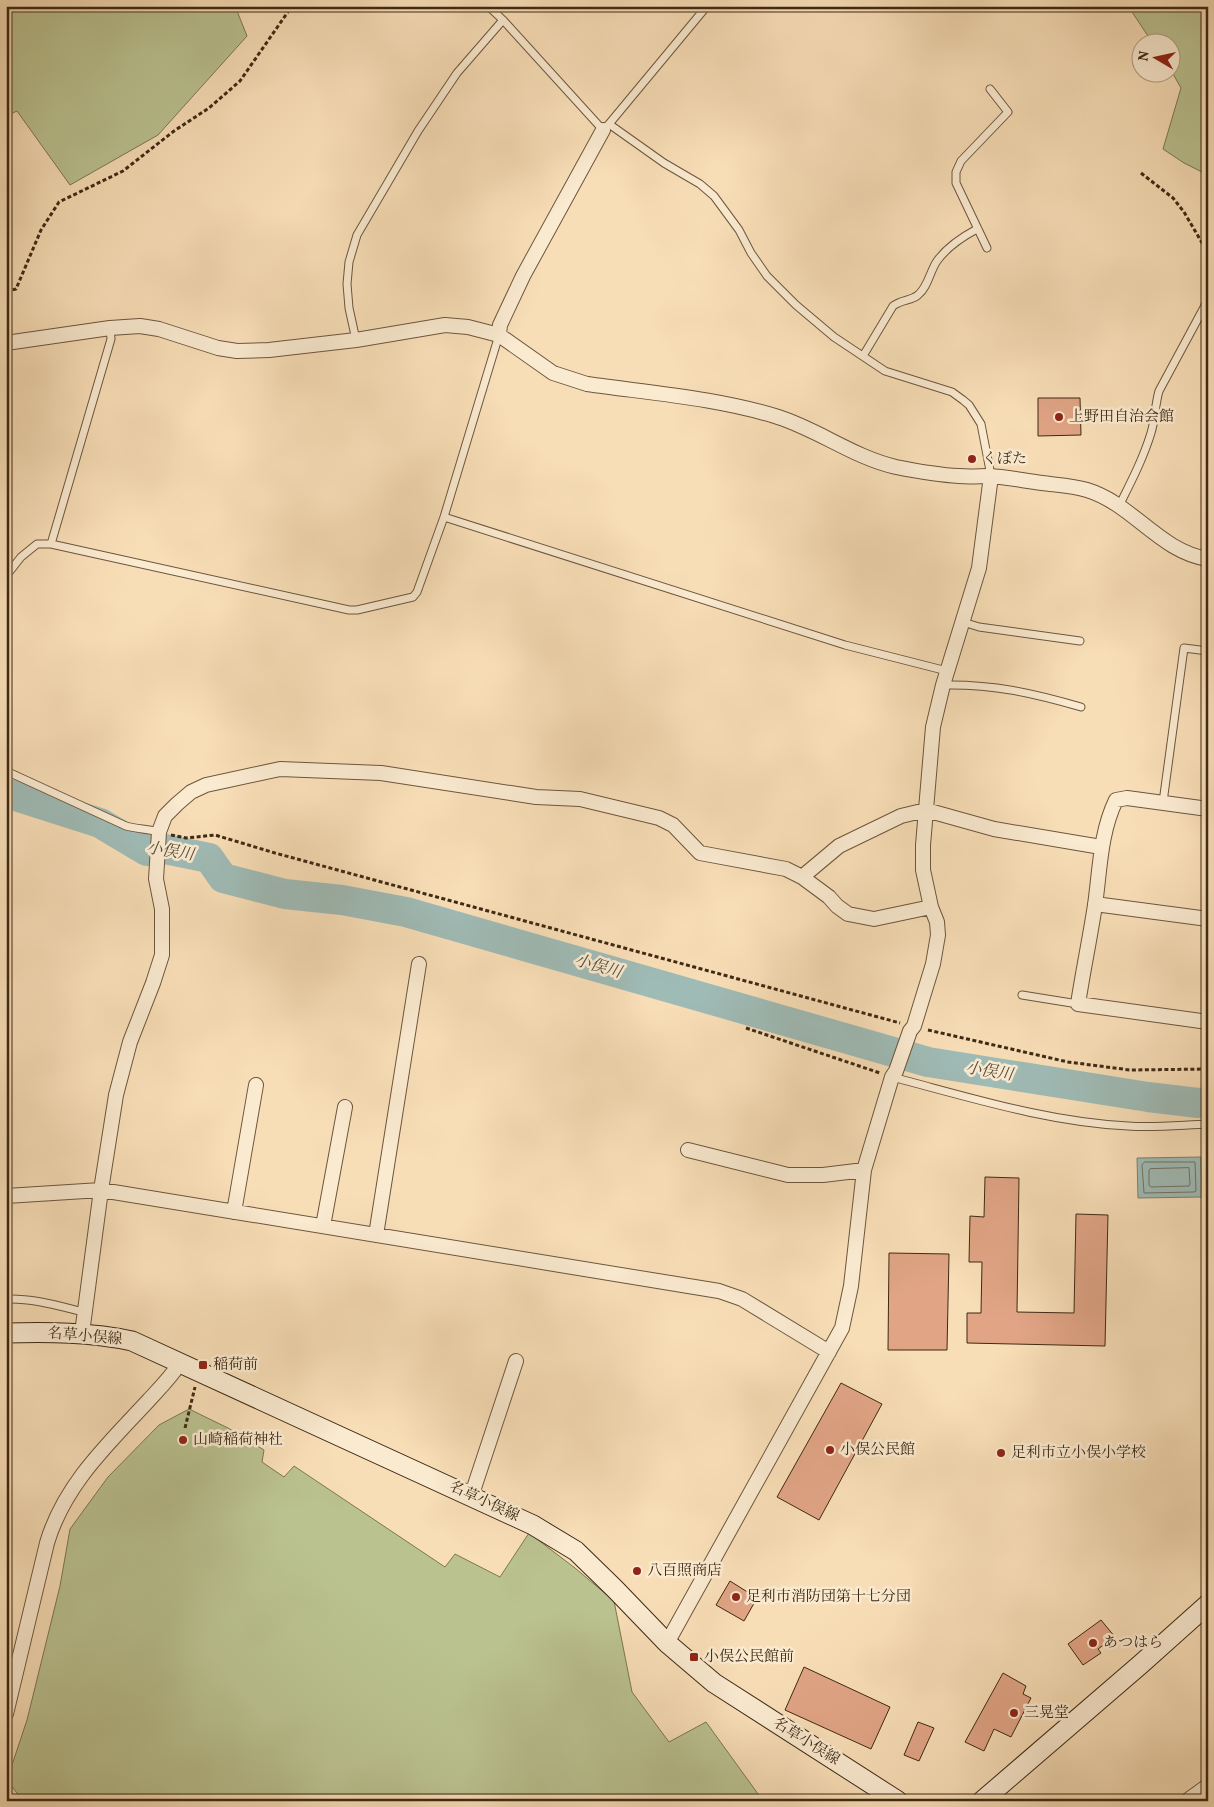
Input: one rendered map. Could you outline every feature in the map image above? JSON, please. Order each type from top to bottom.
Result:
[{"type":"main road","name":"名草小俣線","points":[[6,1333],[82,1333],[132,1341],[533,1525],[576,1551],[667,1643],[714,1683],[898,1801]]},
{"type":"main road","points":[[982,1801],[1208,1604]]},
{"type":"street","points":[[499,334],[500,325],[523,276],[606,127]]},
{"type":"street","points":[[6,343],[110,328],[140,326],[159,329],[218,348],[237,351],[269,350],[356,340],[445,325],[468,326],[499,334],[553,373],[570,380],[754,410],[779,417],[872,460],[894,466],[959,476],[991,476],[1076,487],[1090,491],[1119,506],[1166,542],[1185,552],[1208,559]]},
{"type":"street","points":[[667,1643],[842,1328],[851,1286],[864,1170],[894,1074],[912,1029],[934,964],[937,922],[931,907],[923,870],[933,727],[945,678],[979,568],[991,476]]},
{"type":"street","points":[[82,1333],[116,1096],[130,1042],[162,955],[162,909],[156,879],[159,835],[165,816],[192,792],[206,785],[280,769],[381,773],[536,797],[580,799],[660,818],[673,825],[700,853],[786,869],[802,877],[848,914],[874,919],[931,907]]},
{"type":"street","points":[[1208,809],[1127,798],[1116,800],[1101,847],[1095,904],[1078,1004],[1208,1022]]},
{"type":"street","points":[[802,877],[839,846],[902,816],[926,810],[994,830],[1101,847]]},
{"type":"street","points":[[1095,904],[1208,919]]},
{"type":"street","points":[[376,1235],[419,964]]},
{"type":"street","points":[[234,1212],[256,1085]]},
{"type":"street","points":[[323,1226],[345,1107]]},
{"type":"street","points":[[688,1150],[788,1175],[823,1175],[864,1170]]},
{"type":"street","points":[[6,1196],[101,1190],[719,1291],[742,1299],[830,1352]]},
{"type":"street","points":[[471,1497],[516,1361]]},
{"type":"street","points":[[6,1714],[46,1542],[54,1520],[65,1498],[87,1467],[180,1363]]},
{"type":"street","points":[[1190,1801],[1208,1788]]},
{"type":"lane","points":[[488,6],[606,127],[700,184],[714,196],[739,230],[751,253],[767,276],[778,289],[828,332],[885,371],[952,392],[969,405],[981,424],[991,476]]},
{"type":"lane","points":[[606,127],[707,6]]},
{"type":"lane","points":[[356,340],[349,308],[347,284],[349,262],[357,235],[418,131],[457,73],[503,20]]},
{"type":"lane","points":[[987,248],[956,183],[956,172],[961,161],[1008,112],[990,89]]},
{"type":"lane","points":[[863,356],[893,306],[901,300],[917,297],[923,290],[937,262],[946,251],[961,238],[977,229]]},
{"type":"lane","points":[[1119,506],[1145,452],[1152,431],[1155,406],[1160,391],[1208,300]]},
{"type":"lane","points":[[51,544],[111,339],[110,328]]},
{"type":"lane","points":[[6,576],[21,557],[37,544],[51,544],[340,608],[357,610],[413,597],[417,592],[444,517],[499,334]]},
{"type":"lane","points":[[444,517],[962,684],[1012,689],[1081,707]]},
{"type":"lane","points":[[963,622],[979,627],[1080,641]]},
{"type":"lane","points":[[1163,802],[1184,648],[1208,651]]},
{"type":"lane","points":[[6,771],[126,826],[150,830],[159,835]]},
{"type":"lane","points":[[1022,995],[1078,1004]]},
{"type":"lane","points":[[894,1074],[996,1104],[1053,1117],[1128,1126],[1208,1124]]},
{"type":"lane","points":[[6,1299],[19,1298],[84,1312]]},
{"type":"path","points":[[6,290],[16,289],[41,230],[59,202],[123,171],[174,131],[209,108],[240,80],[292,6]]},
{"type":"path","points":[[1140,173],[1173,198],[1184,212],[1208,253]]},
{"type":"path","points":[[159,835],[186,838],[215,835],[294,859],[912,1029],[1068,1062],[1130,1070],[1208,1069]]},
{"type":"path","points":[[746,1028],[894,1074]]},
{"type":"path","points":[[186,1428],[199,1373]]},
{"type":"green space","points":[[6,6],[235,6],[247,36],[158,135],[70,185],[17,111],[6,116]]},
{"type":"green space","points":[[1128,6],[1208,6],[1208,175],[1184,163],[1163,149],[1181,88],[1178,82],[1182,82],[1182,32],[1145,32]]},
{"type":"green space","points":[[189,1409],[228,1428],[264,1450],[262,1462],[284,1477],[294,1466],[445,1567],[455,1554],[500,1577],[529,1533],[614,1601],[632,1692],[669,1742],[706,1722],[761,1798],[853,1799],[853,1801],[23,1801],[7,1780],[27,1720],[60,1586],[70,1529],[108,1477],[159,1425]]},
{"type":"water","points":[[1201,1157],[1202,1197],[1138,1198],[1137,1158]]},
{"type":"building","name":"上野田自治会館","points":[[1038,398],[1080,398],[1081,435],[1038,436]]},
{"type":"building","points":[[985,1177],[1019,1178],[1017,1312],[1074,1313],[1076,1214],[1108,1215],[1105,1346],[967,1343],[967,1313],[981,1313],[982,1262],[969,1262],[970,1216],[984,1217]]},
{"type":"building","points":[[889,1253],[949,1254],[947,1350],[888,1350]]},
{"type":"building","name":"小俣公民館","points":[[841,1383],[882,1404],[819,1520],[777,1497]]},
{"type":"building","points":[[730,1581],[757,1598],[744,1621],[716,1605]]},
{"type":"building","points":[[1101,1620],[1115,1637],[1098,1649],[1101,1653],[1083,1665],[1068,1644]]},
{"type":"building","points":[[804,1667],[890,1707],[871,1749],[785,1710]]},
{"type":"building","points":[[1003,1673],[1026,1686],[1023,1694],[1031,1698],[1011,1737],[994,1729],[984,1751],[965,1742]]},
{"type":"building","points":[[918,1722],[934,1728],[919,1761],[904,1755]]},
{"type":"waterway","name":"小俣川","points":[[6,793],[100,823],[147,851],[165,849],[209,858],[223,878],[285,894],[342,900],[406,912],[928,1062],[1148,1097],[1198,1103],[1208,1102]]},
{"type":"place","name":"上野田自治会館","points":[[1059,417]]},
{"type":"place","name":"くぼた","points":[[972,459]]},
{"type":"place","name":"稲荷前","points":[[203,1365]]},
{"type":"place","name":"山崎稲荷神社","points":[[183,1440]]},
{"type":"place","name":"小俣公民館","points":[[830,1450]]},
{"type":"place","name":"足利市立小俣小学校","points":[[1001,1453]]},
{"type":"place","name":"八百照商店","points":[[637,1571]]},
{"type":"place","name":"足利市消防団第十七分団","points":[[736,1597]]},
{"type":"place","name":"あつはら","points":[[1093,1643]]},
{"type":"place","name":"小俣公民館前","points":[[694,1657]]},
{"type":"place","name":"三晃堂","points":[[1014,1713]]}]
